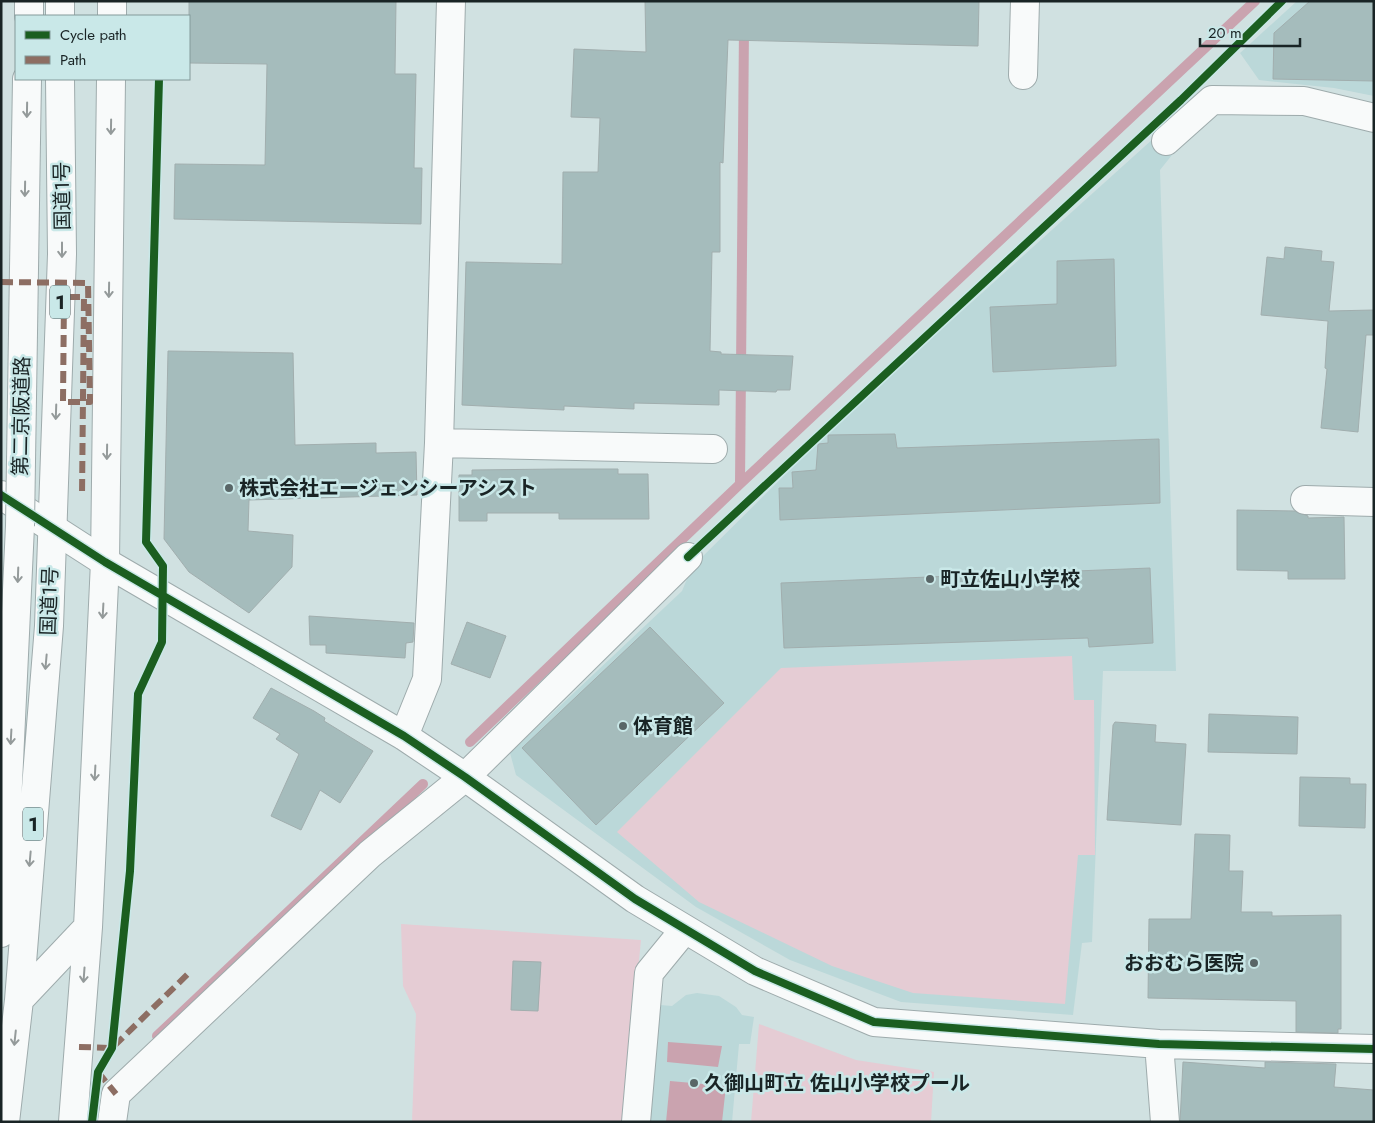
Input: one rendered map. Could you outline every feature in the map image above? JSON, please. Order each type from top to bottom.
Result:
[{"type":"main road","points":[[29,1],[29,15]]},
{"type":"main road","points":[[60,1],[60,15]]},
{"type":"main road","points":[[112,1],[112,15]]},
{"type":"main road","points":[[404,736],[427,680],[439,443],[451,1]]},
{"type":"main road","points":[[1023,75],[1025,1]]},
{"type":"main road","name":"第二京阪道路","points":[[1,933],[20,526],[27,80]]},
{"type":"main road","name":"国道1号","points":[[5,1122],[19,1000],[49,626],[62,254],[60,80]]},
{"type":"main road","points":[[74,1122],[88,927],[105,562],[111,80]]},
{"type":"main road","points":[[1166,141],[1212,100],[1304,101],[1374,118]]},
{"type":"main road","points":[[439,443],[712,449]]},
{"type":"main road","points":[[1,495],[105,562],[404,736],[465,777],[635,899],[755,971],[874,1022],[1159,1044],[1374,1049]]},
{"type":"main road","points":[[1305,500],[1374,502]]},
{"type":"main road","points":[[112,1122],[116,1094],[370,854],[465,777],[688,557]]},
{"type":"main road","points":[[19,1000],[88,927]]},
{"type":"main road","points":[[636,1122],[650,974],[685,928]]},
{"type":"main road","points":[[1159,1044],[1164,1122]]},
{"type":"shaded area","points":[[1297,1],[1374,1],[1374,96],[1334,88],[1259,80],[1240,53]]},
{"type":"shaded area","name":"町立佐山小学校","points":[[1154,138],[1172,155],[1160,170],[1176,671],[1103,671],[1092,942],[1082,943],[1073,1015],[901,1002],[790,960],[696,907],[516,775],[510,753],[682,591],[692,567],[832,428]]},
{"type":"shaded area","points":[[1072,656],[1074,700],[1094,700],[1095,855],[1078,855],[1065,1004],[913,993],[832,966],[699,902],[617,832],[781,668]]},
{"type":"shaded area","points":[[401,924],[641,940],[623,1122],[412,1122],[416,1014],[403,986]]},
{"type":"shaded area","name":"久御山町立 佐山小学校プール","points":[[697,993],[719,996],[736,1007],[742,1015],[754,1017],[750,1044],[739,1044],[732,1122],[649,1122],[660,1005],[672,1006],[686,995]]},
{"type":"shaded area","points":[[759,1024],[856,1060],[934,1072],[931,1122],[751,1122]]},
{"type":"shaded area","points":[[668,1042],[722,1046],[718,1067],[667,1062]]},
{"type":"shaded area","points":[[670,1081],[726,1086],[722,1122],[666,1122]]},
{"type":"building","points":[[189,1],[396,1],[395,74],[416,74],[414,168],[422,168],[421,224],[174,219],[175,164],[265,165],[267,64],[190,63]]},
{"type":"building","points":[[645,1],[979,1],[978,46],[728,40],[723,163],[720,162],[720,252],[712,252],[710,351],[721,352],[721,354],[793,356],[790,390],[777,390],[776,392],[719,390],[719,405],[634,403],[634,409],[564,406],[564,410],[462,405],[466,262],[562,264],[563,172],[598,172],[600,118],[571,117],[574,49],[646,52]]},
{"type":"building","points":[[1310,1],[1374,1],[1374,81],[1273,79],[1274,33]]},
{"type":"building","points":[[1285,247],[1322,251],[1321,261],[1334,262],[1329,311],[1374,310],[1374,335],[1366,335],[1358,432],[1321,428],[1327,369],[1325,368],[1328,321],[1261,315],[1267,257],[1284,259]]},
{"type":"building","points":[[1114,259],[1116,366],[993,372],[990,307],[1057,304],[1057,261]]},
{"type":"building","name":"株式会社エージェンシーアシスト","points":[[168,351],[293,353],[295,445],[376,443],[376,453],[416,452],[417,495],[249,500],[248,531],[293,535],[292,567],[249,613],[189,572],[164,539]]},
{"type":"building","points":[[895,434],[897,448],[1159,439],[1160,503],[780,520],[779,488],[793,488],[792,472],[816,470],[818,444],[828,443],[828,435]]},
{"type":"building","points":[[618,469],[618,474],[648,474],[649,519],[559,519],[559,513],[487,513],[487,521],[459,521],[459,475],[472,475],[472,470]]},
{"type":"building","points":[[1237,510],[1295,511],[1308,516],[1308,518],[1344,517],[1345,579],[1288,579],[1288,571],[1237,570]]},
{"type":"building","points":[[1150,568],[1153,643],[1089,647],[1088,638],[784,648],[781,583]]},
{"type":"building","points":[[309,616],[414,623],[413,642],[406,643],[405,658],[326,653],[326,645],[310,645]]},
{"type":"building","points":[[467,622],[506,636],[490,678],[451,664]]},
{"type":"building","name":"体育館","points":[[650,627],[724,703],[596,825],[522,748]]},
{"type":"building","points":[[271,688],[314,711],[325,718],[324,721],[373,751],[340,803],[320,790],[301,830],[271,816],[299,754],[276,739],[280,734],[253,718]]},
{"type":"building","points":[[1209,714],[1298,717],[1297,754],[1208,752]]},
{"type":"building","points":[[1115,722],[1156,725],[1155,742],[1186,744],[1181,825],[1107,820],[1113,725]]},
{"type":"building","points":[[1300,777],[1350,778],[1350,784],[1366,784],[1365,828],[1299,826]]},
{"type":"building","points":[[1195,834],[1230,835],[1229,871],[1243,871],[1241,912],[1272,912],[1272,916],[1341,915],[1341,1029],[1338,1029],[1338,1033],[1296,1032],[1296,1001],[1148,998],[1149,919],[1191,919]]},
{"type":"building","points":[[513,961],[541,962],[538,1011],[511,1010]]},
{"type":"building","points":[[1183,1062],[1265,1068],[1265,1062],[1336,1064],[1334,1087],[1374,1090],[1374,1122],[1180,1122]]},
{"type":"waterway","points":[[470,742],[740,484],[1255,1]]},
{"type":"waterway","points":[[740,484],[744,27]]},
{"type":"waterway","points":[[157,1036],[423,784]]},
{"type":"marked path","points":[[1,282],[88,283],[90,402],[63,402],[64,297],[84,297],[82,496]]},
{"type":"marked path","points":[[79,1047],[112,1048],[191,971]]},
{"type":"marked path","points":[[98,1072],[116,1094]]},
{"type":"cycle path","points":[[688,557],[1181,100],[1282,1]]},
{"type":"cycle path","points":[[92,1122],[98,1072],[112,1048],[130,871],[138,694],[162,642],[163,566],[146,542],[159,80]]},
{"type":"cycle path","points":[[1,495],[105,562],[404,736],[465,777],[635,899],[755,971],[874,1022],[1159,1044],[1374,1049]]},
{"type":"place","name":"株式会社エージェンシーアシスト","points":[[229,488]]},
{"type":"place","name":"町立佐山小学校","points":[[930,579]]},
{"type":"place","name":"体育館","points":[[623,726]]},
{"type":"place","name":"おおむら医院","points":[[1254,963]]},
{"type":"place","name":"久御山町立 佐山小学校プール","points":[[694,1083]]}]
